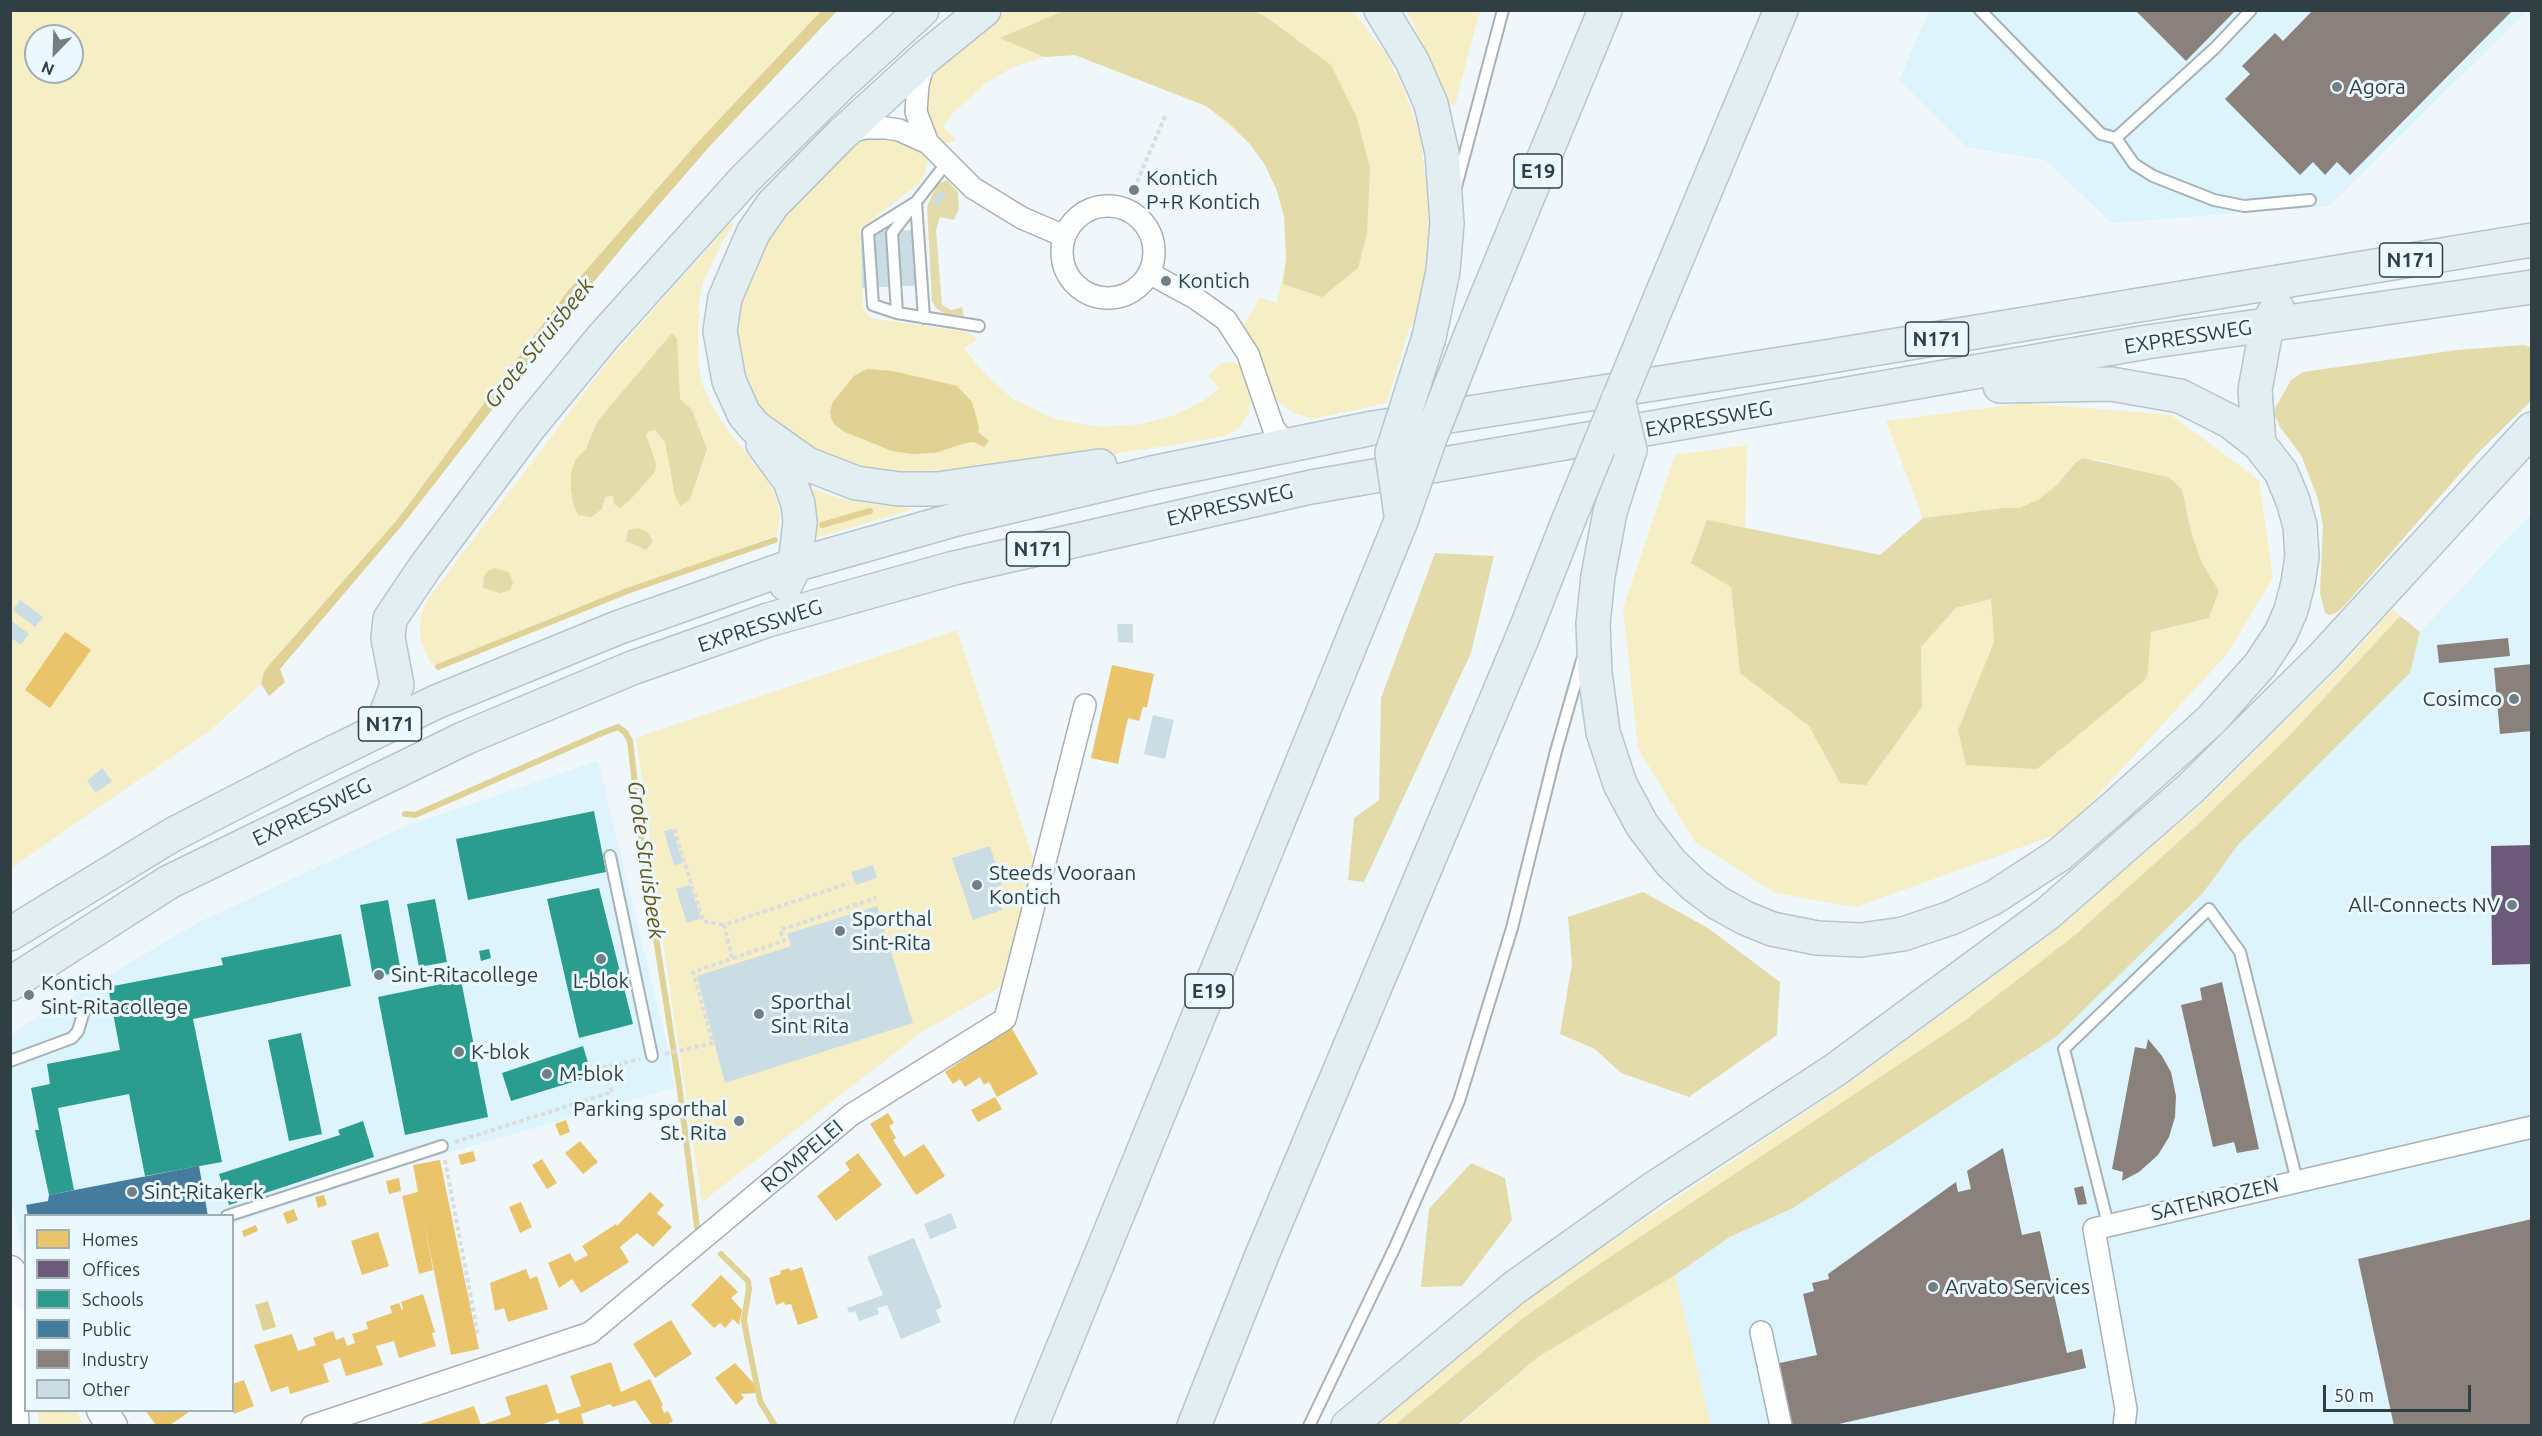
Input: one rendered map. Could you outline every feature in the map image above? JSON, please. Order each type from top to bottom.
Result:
[{"type":"highway","points":[[381,728],[397,685],[388,638],[388,624],[393,613],[530,426],[664,267],[786,138],[922,10]]},
{"type":"highway","points":[[984,10],[926,57],[842,135],[773,204],[753,234],[725,298],[720,331],[724,360],[733,394],[744,414],[755,427],[787,452],[841,479],[882,488],[937,489],[1116,464],[1152,472]]},
{"type":"highway","points":[[1381,10],[1413,61],[1431,104],[1442,153],[1447,223],[1443,271],[1429,337],[1392,453],[1401,521]]},
{"type":"highway","name":"E19","points":[[1031,1425],[1401,521],[1430,438],[1472,332],[1605,10]]},
{"type":"highway","points":[[1194,1425],[1262,1255],[1519,646],[1618,399],[1781,10]]},
{"type":"highway","name":"EXPRESSWEG","points":[[10,934],[172,835],[436,702],[617,628],[795,565],[957,519],[1152,472],[1373,428],[2531,241]]},
{"type":"highway","points":[[2259,444],[2255,390],[2267,325],[2293,281]]},
{"type":"highway","name":"EXPRESSWEG","points":[[10,984],[170,882],[465,738],[632,668],[768,620],[954,568],[1311,487],[2147,342],[2532,287]]},
{"type":"highway","points":[[1618,399],[1630,450],[1610,512],[1598,576],[1593,624],[1595,673],[1603,732],[1616,774],[1642,825],[1671,863],[1694,885],[1718,903],[1744,918],[1772,929],[1817,938],[1861,940],[1903,934],[1951,918],[1993,898],[2059,855],[2211,720],[2260,665],[2281,633],[2291,610],[2302,556],[2300,526],[2281,472],[2259,444],[2231,422],[2180,396],[2111,384],[2016,385],[1929,393],[1866,392]]},
{"type":"highway","points":[[755,427],[763,444],[790,481],[798,504],[800,522],[795,565],[768,620]]},
{"type":"highway","points":[[1348,1425],[1514,1288],[1653,1189],[1835,1070],[2047,914],[2190,789],[2324,656],[2532,429]]},
{"type":"highway","points":[[1286,445],[1311,487]]},
{"type":"highway","points":[[407,593],[403,615],[407,651],[416,673],[465,738]]},
{"type":"street","points":[[926,57],[918,85],[916,112],[928,142]]},
{"type":"street","points":[[842,135],[865,128],[886,128],[898,130],[928,142],[973,188],[1022,218],[1064,236]]},
{"type":"street","points":[[1109,206],[1125,209],[1137,217],[1148,229],[1153,241],[1154,257],[1149,273],[1131,292],[1111,299],[1089,295],[1076,286],[1066,273],[1061,254],[1064,236],[1079,216],[1093,208],[1109,206]]},
{"type":"street","points":[[1149,273],[1195,298],[1226,320],[1248,354],[1273,427],[1286,445]]},
{"type":"street","name":"ROMPELEI","points":[[312,1425],[590,1333],[851,1115],[1005,1019],[1085,705]]},
{"type":"street","name":"SATENROZEN","points":[[2108,1224],[2532,1127]]},
{"type":"street","points":[[2108,1224],[2094,1229],[2126,1409],[2124,1425]]},
{"type":"street","points":[[17,1276],[18,1425]]},
{"type":"street","points":[[1761,1332],[1781,1425]]},
{"type":"street","points":[[103,1412],[112,1425]]},
{"type":"lane","points":[[1447,223],[1503,10]]},
{"type":"lane","points":[[1980,10],[2101,134],[2116,138],[2134,164],[2153,176],[2214,200],[2244,206],[2310,200]]},
{"type":"lane","points":[[2116,138],[2215,48],[2251,10]]},
{"type":"lane","points":[[897,313],[892,233],[948,161]]},
{"type":"lane","points":[[916,202],[868,232],[873,305],[897,313],[979,326]]},
{"type":"lane","points":[[916,202],[924,318]]},
{"type":"lane","points":[[1309,1425],[1395,1247],[1459,1101],[1512,928],[1556,751],[1593,624]]},
{"type":"lane","points":[[610,856],[652,1056]]},
{"type":"lane","points":[[2108,1224],[2064,1049],[2209,909],[2240,952],[2297,1181]]},
{"type":"lane","points":[[10,1061],[72,1038],[78,1031],[84,1011]]},
{"type":"lane","points":[[230,1214],[442,1146]]},
{"type":"path","points":[[1134,189],[1166,114]]},
{"type":"path","points":[[674,829],[703,921],[724,926],[849,883]]},
{"type":"path","points":[[478,1335],[442,1146],[612,1092],[605,1066],[713,1042],[693,972],[784,941],[780,930],[876,898]]},
{"type":"path","points":[[724,926],[732,958]]},
{"type":"shaded area","points":[[1251,10],[1266,17],[1331,65],[1357,118],[1370,168],[1367,234],[1358,268],[1322,297],[1283,284],[1286,259],[1284,216],[1277,191],[1265,165],[1249,143],[1228,122],[1206,106],[1075,55],[1044,57],[1000,38],[1063,11]]},
{"type":"shaded area","points":[[11,11],[821,11],[698,142],[567,292],[397,520],[270,664],[264,672],[261,684],[211,730],[11,868]]},
{"type":"shaded area","points":[[1007,11],[1352,11],[1357,16],[1388,57],[1405,92],[1420,136],[1427,190],[1429,232],[1422,296],[1415,325],[1410,325],[1387,403],[1313,419],[1294,413],[1276,400],[1262,360],[1243,327],[1259,298],[1277,303],[1286,259],[1284,216],[1277,191],[1265,165],[1249,143],[1206,106],[1075,55],[1044,57],[1013,67],[986,83],[954,112],[943,127],[957,140],[941,142],[934,136],[926,110],[925,95],[930,80],[940,63]]},
{"type":"shaded area","points":[[1404,11],[1480,11],[1455,105],[1450,105],[1410,17]]},
{"type":"shaded area","points":[[1929,11],[2527,11],[2329,206],[2112,223],[2045,160],[1966,147],[1899,80]]},
{"type":"shaded area","points":[[867,138],[898,139],[919,150],[928,161],[924,176],[918,184],[860,229],[863,308],[870,318],[967,332],[978,339],[964,348],[983,372],[1013,399],[1053,418],[1097,427],[1141,424],[1173,416],[1205,400],[1219,388],[1208,375],[1220,364],[1232,362],[1242,366],[1251,395],[1249,413],[1240,427],[1228,435],[1198,441],[970,476],[848,473],[763,420],[736,364],[735,309],[774,225],[849,146]]},
{"type":"shaded area","points":[[947,180],[958,192],[959,208],[954,220],[940,217],[936,230],[942,305],[951,310],[962,307],[964,316],[945,314],[936,308],[932,301],[927,207],[937,184]]},
{"type":"shaded area","points":[[731,222],[734,224],[722,242],[703,282],[699,302],[698,360],[701,381],[712,406],[730,433],[766,477],[776,498],[780,517],[777,535],[566,612],[436,665],[431,664],[421,642],[420,630],[421,614],[428,599],[610,359]]},
{"type":"shaded area","points":[[672,333],[677,339],[680,399],[692,410],[707,449],[690,499],[680,506],[675,496],[665,442],[655,430],[649,431],[646,435],[656,464],[655,472],[629,501],[620,508],[614,504],[613,496],[605,497],[602,509],[591,517],[578,515],[573,504],[571,489],[571,472],[576,459],[586,449],[597,422]]},
{"type":"shaded area","points":[[2523,345],[2531,347],[2531,401],[2479,452],[2345,605],[2336,613],[2329,615],[2325,613],[2320,593],[2323,526],[2318,499],[2301,455],[2280,427],[2273,412],[2291,380],[2303,372],[2457,350]]},
{"type":"shaded area","points":[[2025,403],[2171,415],[2259,480],[2273,578],[2227,654],[2064,832],[1856,907],[1775,893],[1695,842],[1638,748],[1623,608],[1675,455],[1747,445],[1745,528],[1707,521],[1731,587],[1740,673],[1809,726],[1840,783],[1922,708],[1921,647],[1956,608],[1991,599],[1994,642],[1958,730],[2151,632],[2209,618],[2219,591],[2202,563],[2192,535],[2182,489],[2168,477],[2095,459],[2075,463],[2058,484],[2039,499],[2021,508],[2003,508],[1923,518],[1886,421]]},
{"type":"shaded area","points":[[2083,458],[2168,477],[2182,489],[2192,535],[2202,563],[2219,591],[2209,618],[2151,632],[2147,678],[2037,769],[1966,765],[1958,730],[1994,642],[1991,599],[1956,608],[1921,647],[1922,707],[1866,785],[1840,783],[1809,726],[1740,673],[1731,587],[1691,563],[1707,520],[1880,555],[1923,518],[2020,508],[2039,499],[2058,484],[2075,463]]},
{"type":"shaded area","points":[[811,488],[841,499],[910,508],[911,510],[815,538],[815,512]]},
{"type":"shaded area","points":[[2531,514],[2531,1425],[1711,1425],[1675,1275],[1730,1237],[1793,1208],[2057,1036],[2203,893],[2238,845],[2410,673],[2420,632]]},
{"type":"shaded area","points":[[638,528],[647,532],[653,541],[646,550],[626,541],[628,530]]},
{"type":"shaded area","points":[[1435,553],[1494,556],[1471,653],[1364,882],[1348,880],[1354,818],[1379,800],[1381,698]]},
{"type":"shaded area","points":[[494,568],[509,572],[513,583],[510,590],[500,593],[483,588],[484,576]]},
{"type":"shaded area","points":[[2392,609],[2400,616],[2289,736],[2195,827],[2075,935],[1964,1021],[1602,1262],[1523,1318],[1395,1425],[1376,1426],[1445,1363],[1556,1278],[1842,1088],[2051,934],[2198,807],[2342,665]]},
{"type":"shaded area","points":[[2400,616],[2420,632],[2410,673],[2238,845],[2203,893],[2057,1036],[1793,1208],[1730,1237],[1675,1275],[1538,1357],[1458,1425],[1395,1425],[1523,1318],[1602,1262],[1964,1021],[2075,935],[2195,827],[2289,736]]},
{"type":"shaded area","name":"Sporthal Sint-Rita","points":[[957,630],[1034,861],[1010,974],[998,989],[922,1032],[702,1202],[650,857],[648,818],[636,738]]},
{"type":"shaded area","name":"Sint-Ritacollege","points":[[598,761],[669,1053],[674,1088],[412,1163],[234,1224],[234,1214],[24,1214],[24,1256],[11,1198],[10,1037],[21,1027],[197,923],[406,826]]},
{"type":"shaded area","points":[[1643,892],[1708,928],[1780,982],[1777,1035],[1689,1097],[1621,1073],[1595,1049],[1560,1034],[1572,964],[1568,917]]},
{"type":"shaded area","points":[[1471,1163],[1505,1178],[1512,1220],[1462,1286],[1421,1287],[1429,1209]]},
{"type":"shaded area","points":[[1675,1275],[1711,1425],[1459,1426],[1538,1357]]},
{"type":"shaded area","points":[[38,1412],[76,1412],[83,1422],[78,1425],[39,1425]]},
{"type":"water","points":[[821,11],[837,11],[709,147],[630,238],[554,330],[404,523],[280,669],[285,682],[269,696],[261,684],[264,672],[397,520],[567,292],[698,142]]},
{"type":"water","points":[[867,369],[893,371],[957,386],[972,402],[979,427],[978,432],[989,441],[984,447],[974,442],[935,453],[912,454],[892,451],[845,432],[835,425],[831,418],[830,411],[833,402],[854,376]]},
{"type":"water","points":[[268,1301],[276,1327],[263,1331],[255,1305]]},
{"type":"building: Homes","points":[[65,632],[91,650],[50,708],[25,690]]},
{"type":"building: Homes","points":[[1112,665],[1154,674],[1147,707],[1143,707],[1139,721],[1128,718],[1118,764],[1091,758]]},
{"type":"building: Homes","points":[[1011,1027],[1038,1074],[997,1097],[989,1082],[984,1085],[980,1077],[965,1087],[960,1079],[953,1084],[945,1072],[973,1053],[971,1049]]},
{"type":"building: Homes","points":[[995,1097],[1002,1109],[978,1122],[971,1110]]},
{"type":"building: Homes","points":[[888,1113],[894,1123],[889,1126],[896,1138],[893,1140],[904,1157],[924,1144],[945,1176],[916,1195],[870,1124]]},
{"type":"building: Homes","points":[[566,1120],[570,1132],[560,1136],[555,1124]]},
{"type":"building: Homes","points":[[580,1141],[598,1162],[583,1174],[565,1153]]},
{"type":"building: Homes","points":[[473,1151],[476,1161],[461,1165],[458,1155]]},
{"type":"building: Homes","points":[[858,1153],[882,1185],[836,1221],[817,1196],[850,1170],[845,1163]]},
{"type":"building: Homes","points":[[542,1159],[557,1183],[547,1189],[532,1165]]},
{"type":"building: Homes","points":[[440,1160],[479,1349],[451,1355],[424,1222],[433,1270],[419,1274],[402,1196],[418,1192],[413,1165]]},
{"type":"building: Homes","points":[[399,1178],[401,1191],[389,1194],[386,1181]]},
{"type":"building: Homes","points":[[650,1192],[664,1205],[657,1213],[672,1227],[653,1247],[637,1233],[620,1247],[629,1262],[581,1293],[572,1279],[559,1288],[548,1263],[570,1253],[575,1262],[588,1255],[582,1246],[616,1224],[617,1226]]},
{"type":"building: Homes","points":[[324,1195],[327,1205],[318,1208],[315,1197]]},
{"type":"building: Homes","points":[[521,1202],[532,1227],[520,1233],[509,1207]]},
{"type":"building: Homes","points":[[294,1209],[298,1220],[287,1224],[283,1213]]},
{"type":"building: Homes","points":[[256,1225],[258,1231],[244,1237],[242,1231]]},
{"type":"building: Homes","points":[[378,1232],[389,1266],[362,1275],[351,1241]]},
{"type":"building: Homes","points":[[802,1267],[818,1318],[798,1325],[791,1304],[785,1305],[784,1302],[776,1305],[769,1278],[789,1268],[790,1271]]},
{"type":"building: Homes","points":[[526,1269],[530,1279],[537,1276],[548,1309],[508,1322],[504,1308],[495,1311],[490,1283]]},
{"type":"building: Homes","points":[[721,1275],[738,1292],[731,1298],[742,1310],[739,1325],[733,1319],[725,1328],[720,1323],[714,1328],[691,1305]]},
{"type":"building: Homes","points":[[423,1294],[435,1332],[432,1333],[436,1346],[399,1358],[394,1341],[376,1346],[383,1365],[346,1376],[340,1358],[323,1364],[329,1382],[290,1394],[288,1386],[271,1392],[254,1345],[292,1334],[298,1351],[316,1345],[313,1338],[333,1331],[336,1340],[344,1337],[347,1346],[355,1343],[352,1334],[368,1329],[366,1322],[392,1313],[390,1306],[399,1303],[402,1310],[401,1302]]},
{"type":"building: Homes","points":[[671,1320],[692,1354],[655,1378],[633,1344]]},
{"type":"building: Homes","points":[[611,1362],[621,1392],[650,1379],[663,1405],[661,1406],[664,1413],[668,1411],[673,1421],[666,1425],[652,1425],[635,1400],[613,1407],[610,1404],[581,1414],[584,1425],[560,1425],[558,1419],[540,1425],[481,1425],[511,1415],[505,1397],[547,1384],[557,1414],[581,1406],[570,1376]]},
{"type":"building: Homes","points":[[735,1363],[756,1386],[757,1393],[741,1394],[744,1398],[736,1405],[715,1378]]},
{"type":"building: Homes","points":[[244,1380],[254,1406],[234,1414],[234,1412],[234,1383]]},
{"type":"building: Homes","points":[[474,1406],[481,1425],[418,1425]]},
{"type":"building: Homes","points":[[146,1412],[189,1412],[170,1425],[156,1425]]},
{"type":"building: Offices","name":"All-Connects NV","points":[[2532,845],[2532,964],[2492,965],[2491,846]]},
{"type":"building: Schools","points":[[594,811],[606,872],[468,900],[456,839]]},
{"type":"building: Schools","points":[[599,888],[633,1024],[579,1038],[547,899]]},
{"type":"building: Schools","points":[[435,899],[447,962],[419,967],[407,904]]},
{"type":"building: Schools","points":[[388,900],[401,972],[373,977],[360,905]]},
{"type":"building: Schools","points":[[341,934],[351,986],[193,1019],[222,1162],[145,1176],[129,1094],[58,1108],[74,1190],[49,1195],[35,1130],[39,1130],[31,1088],[50,1084],[47,1064],[120,1050],[108,987],[223,965],[221,958]]},
{"type":"building: Schools","points":[[489,949],[491,958],[481,961],[479,951]]},
{"type":"building: Schools","points":[[461,980],[488,1117],[405,1135],[378,997]]},
{"type":"building: Schools","points":[[301,1033],[322,1134],[289,1141],[268,1040]]},
{"type":"building: Schools","name":"M-blok","points":[[583,1046],[592,1076],[511,1101],[502,1073]]},
{"type":"building: Schools","points":[[363,1121],[374,1157],[229,1205],[219,1174],[340,1135],[338,1130]]},
{"type":"building: Public","name":"Sint-Ritakerk","points":[[199,1166],[208,1214],[28,1214],[26,1205],[48,1201],[49,1195]]},
{"type":"building: Industry","points":[[2135,10],[2236,10],[2186,61]]},
{"type":"building: Industry","name":"Agora","points":[[2313,10],[2513,10],[2350,175],[2337,162],[2325,175],[2313,162],[2300,175],[2225,99],[2250,74],[2242,66],[2275,33],[2283,41]]},
{"type":"building: Industry","points":[[2508,638],[2510,656],[2439,663],[2437,645]]},
{"type":"building: Industry","name":"Cosimco","points":[[2532,664],[2532,731],[2500,734],[2494,668]]},
{"type":"building: Industry","points":[[2222,982],[2259,1149],[2237,1153],[2234,1142],[2213,1147],[2181,1005],[2202,1000],[2200,988]]},
{"type":"building: Industry","points":[[2148,1039],[2171,1072],[2176,1096],[2175,1117],[2169,1137],[2158,1155],[2139,1172],[2122,1181],[2123,1172],[2112,1169],[2135,1047],[2146,1049]]},
{"type":"building: Industry","name":"Arvato Services","points":[[2003,1148],[2022,1235],[2040,1231],[2067,1353],[2082,1349],[2086,1368],[1830,1426],[1790,1426],[1775,1364],[1817,1355],[1803,1294],[1814,1291],[1812,1283],[1829,1279],[1828,1274],[1956,1182],[1958,1192],[1971,1189],[1967,1171]]},
{"type":"building: Industry","points":[[2083,1186],[2087,1204],[2078,1205],[2074,1188]]},
{"type":"building: Industry","points":[[2532,1219],[2532,1426],[2394,1426],[2358,1259]]},
{"type":"building: Other","points":[[940,190],[946,193],[938,207],[932,203]]},
{"type":"building: Other","points":[[924,230],[926,285],[862,288],[861,231]]},
{"type":"building: Other","points":[[20,600],[43,617],[35,627],[13,610]]},
{"type":"building: Other","points":[[10,620],[29,634],[21,645],[10,637]]},
{"type":"building: Other","points":[[1117,624],[1133,624],[1133,643],[1118,642]]},
{"type":"building: Other","points":[[1153,715],[1174,720],[1165,759],[1144,754]]},
{"type":"building: Other","points":[[102,768],[112,781],[96,793],[87,781]]},
{"type":"building: Other","points":[[672,829],[683,863],[674,865],[664,831]]},
{"type":"building: Other","name":"Steeds Vooraan Kontich","points":[[990,846],[1002,885],[994,888],[1002,910],[973,920],[952,858]]},
{"type":"building: Other","points":[[873,865],[877,878],[856,885],[851,872]]},
{"type":"building: Other","points":[[690,885],[701,918],[687,923],[676,889]]},
{"type":"building: Other","points":[[877,906],[913,1023],[725,1083],[697,976],[791,946],[787,934]]},
{"type":"building: Other","points":[[951,1213],[957,1228],[930,1239],[924,1224]]},
{"type":"building: Other","points":[[914,1238],[942,1307],[936,1310],[941,1322],[901,1339],[887,1305],[877,1308],[879,1314],[859,1321],[855,1311],[849,1313],[847,1308],[883,1295],[867,1257]]},
{"type":"waterway","points":[[822,525],[870,511]]},
{"type":"waterway","points":[[438,667],[630,590],[775,540]]},
{"type":"waterway","name":"Grote Struisbeek","points":[[405,814],[415,815],[618,727],[625,732],[630,741],[644,862],[679,1084],[697,1227]]},
{"type":"waterway","name":"Grote Struisbeek","points":[[721,1254],[748,1281],[749,1289],[744,1320],[747,1337],[760,1401],[775,1426]]},
{"type":"place","name":"Agora","points":[[2337,87]]},
{"type":"place","name":"Kontich P+R Kontich","points":[[1134,190]]},
{"type":"place","name":"Kontich","points":[[1166,281]]},
{"type":"place","name":"Cosimco","points":[[2514,699]]},
{"type":"place","name":"Steeds Vooraan Kontich","points":[[977,885]]},
{"type":"place","name":"All-Connects NV","points":[[2512,905]]},
{"type":"place","name":"Sporthal Sint-Rita","points":[[840,931]]},
{"type":"place","name":"L-blok","points":[[601,959]]},
{"type":"place","name":"Sint-Ritacollege","points":[[379,975]]},
{"type":"place","name":"Kontich Sint-Ritacollege","points":[[29,995]]},
{"type":"place","name":"Sporthal Sint Rita","points":[[759,1014]]},
{"type":"place","name":"K-blok","points":[[459,1052]]},
{"type":"place","name":"M-blok","points":[[547,1074]]},
{"type":"place","name":"Parking sporthal St. Rita","points":[[739,1121]]},
{"type":"place","name":"Sint-Ritakerk","points":[[132,1192]]},
{"type":"place","name":"Arvato Services","points":[[1933,1287]]}]
